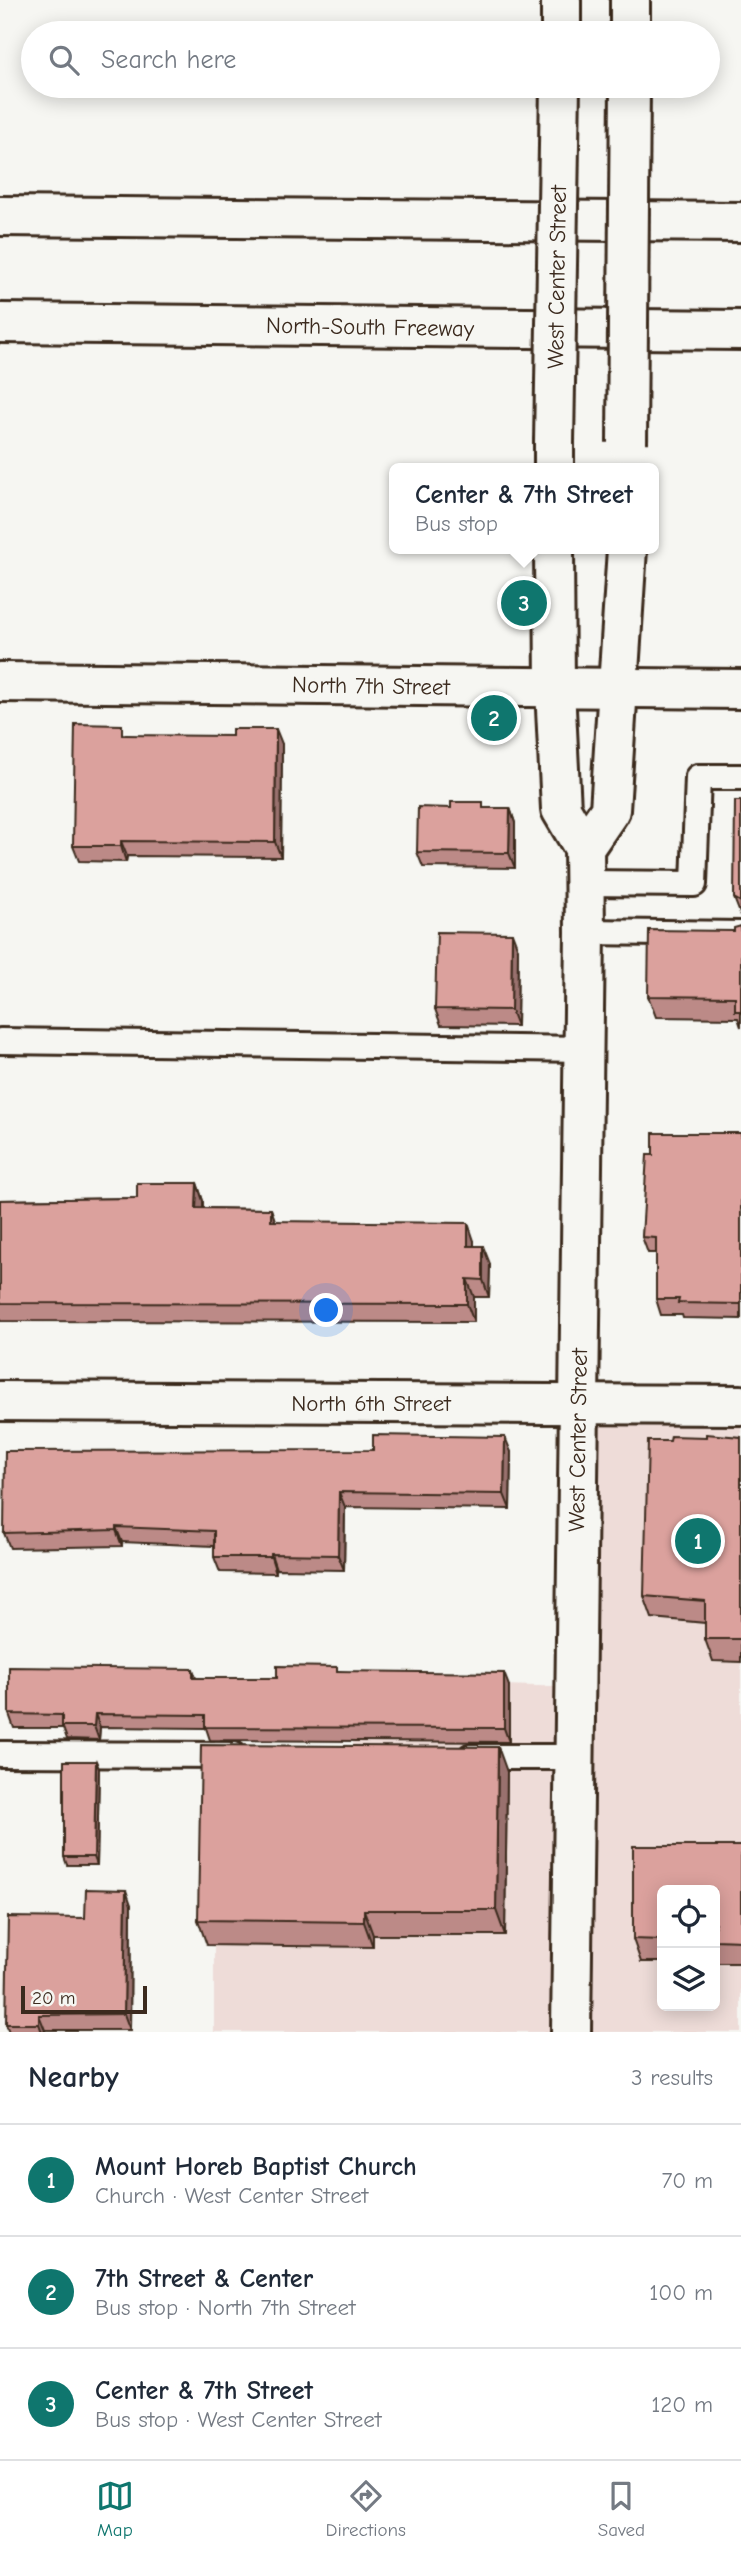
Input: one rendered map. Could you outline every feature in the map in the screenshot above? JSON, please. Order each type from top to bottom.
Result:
[{"type":"main road","points":[[561,0],[561,21]]},
{"type":"main road","points":[[630,0],[630,21]]},
{"type":"main road","name":"West Center Street","points":[[554,456],[560,98]]},
{"type":"main road","points":[[627,456],[630,98]]},
{"type":"main road","points":[[0,216],[741,222]]},
{"type":"main road","name":"North-South Freeway","points":[[0,323],[741,330]]},
{"type":"main road","name":"West Center Street","points":[[554,554],[555,688],[562,809],[584,865],[585,932],[571,2032]]},
{"type":"main road","points":[[584,865],[610,810],[627,554]]},
{"type":"main road","name":"North 7th Street","points":[[0,682],[618,690],[741,689]]},
{"type":"main road","name":"North 6th Street","points":[[0,1401],[741,1405]]},
{"type":"lane","points":[[584,865],[694,884],[698,777],[741,777]]},
{"type":"lane","points":[[585,932],[741,934]]},
{"type":"lane","points":[[0,1041],[584,1049]]},
{"type":"lane","points":[[0,1754],[256,1756]]},
{"type":"lane","points":[[449,1757],[574,1757]]},
{"type":"shaded area","points":[[578,1403],[741,1405],[741,2032],[214,2032],[214,1755],[353,1756],[354,1681],[575,1687]]},
{"type":"building","points":[[75,724],[122,725],[122,735],[232,736],[232,729],[276,729],[275,842],[121,841],[121,846],[73,846]]},
{"type":"building","points":[[735,801],[741,801],[741,902],[734,898]]},
{"type":"building","points":[[451,802],[483,802],[483,808],[510,808],[509,853],[417,852],[418,807],[451,808]]},
{"type":"building","points":[[741,926],[741,1011],[735,1011],[735,997],[648,996],[649,930],[734,931],[734,928]]},
{"type":"building","points":[[437,932],[512,933],[511,1010],[435,1009]]},
{"type":"building","points":[[653,1133],[741,1133],[741,1304],[678,1303],[679,1299],[656,1299],[656,1238],[642,1237],[647,1155],[653,1155]]},
{"type":"building","points":[[137,1183],[197,1183],[196,1208],[271,1209],[271,1221],[468,1223],[468,1246],[483,1246],[483,1280],[467,1279],[467,1304],[0,1303],[0,1200],[137,1198]]},
{"type":"building","points":[[706,1434],[741,1437],[741,1639],[705,1639],[705,1601],[644,1596],[648,1441],[670,1441],[671,1436],[706,1437]]},
{"type":"building","points":[[373,1435],[505,1437],[504,1494],[339,1492],[338,1555],[214,1557],[214,1531],[116,1527],[116,1530],[4,1533],[5,1451],[373,1450]]},
{"type":"building","points":[[277,1666],[337,1667],[337,1671],[504,1673],[504,1728],[205,1727],[205,1715],[95,1714],[94,1726],[62,1726],[62,1715],[9,1714],[9,1667],[193,1669],[193,1678],[277,1678]]},
{"type":"building","points":[[201,1745],[498,1747],[496,1910],[364,1910],[364,1922],[198,1920]]},
{"type":"building","points":[[64,1761],[96,1761],[94,1857],[64,1857]]},
{"type":"building","points":[[633,1846],[741,1846],[741,1941],[720,1940],[720,1885],[657,1885],[657,1940],[633,1939]]},
{"type":"building","points":[[86,1889],[126,1890],[124,2014],[39,2015],[39,2024],[6,2024],[8,1917],[85,1918]]},
{"type":"place","name":"Center & 7th Street","points":[[524,603]]},
{"type":"place","name":"7th Street & Center","points":[[494,718]]},
{"type":"place","name":"Mount Horeb Baptist Church","points":[[698,1541]]}]
